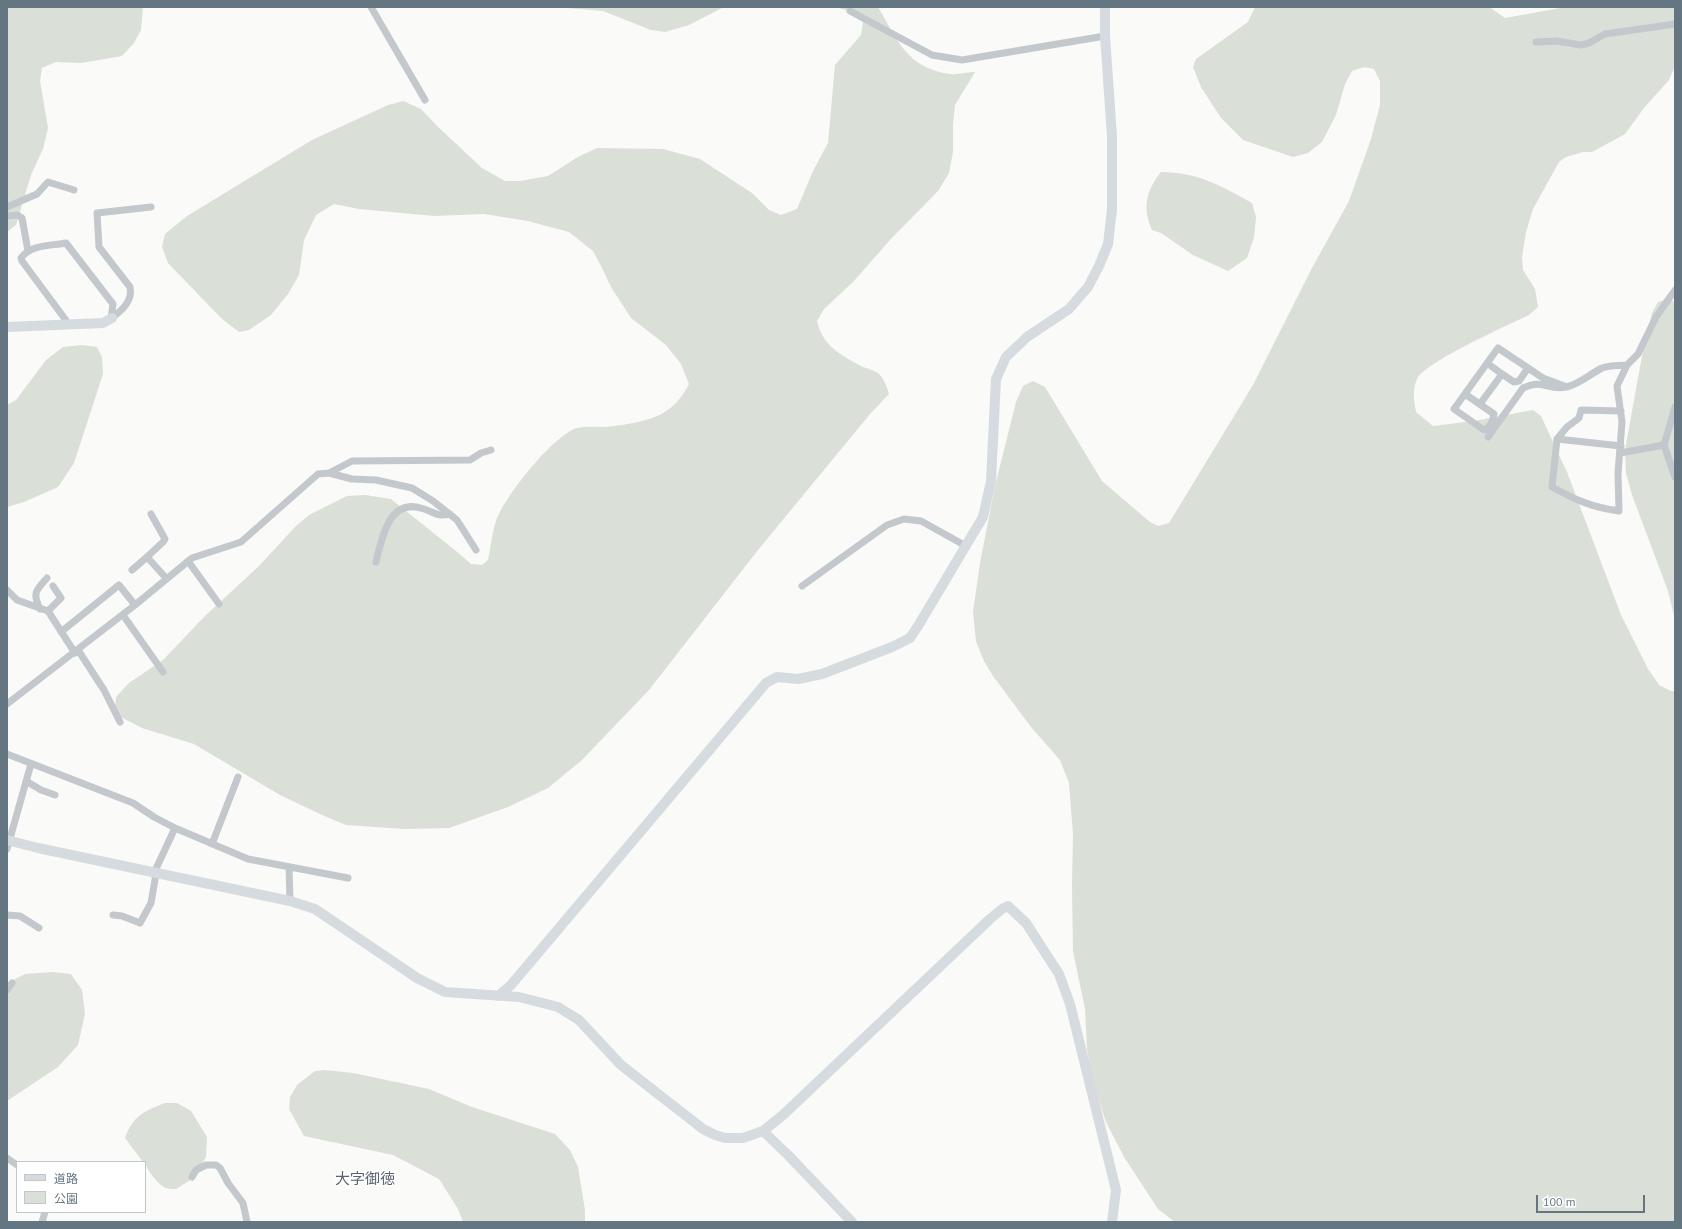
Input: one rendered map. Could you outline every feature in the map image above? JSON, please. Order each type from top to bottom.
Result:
[{"type":"street","points":[[371,7],[425,100]]},
{"type":"street","points":[[498,996],[511,985],[766,683],[777,677],[798,679],[822,674],[892,647],[910,638],[982,517],[991,481],[996,380],[1006,357],[1027,337],[1069,309],[1088,287],[1108,244],[1112,208],[1112,137],[1104,7]]},
{"type":"street","points":[[850,12],[932,56],[962,60],[1105,36]]},
{"type":"street","points":[[1536,42],[1556,42],[1581,45],[1589,43],[1604,34],[1675,24]]},
{"type":"street","points":[[7,207],[37,194],[48,182],[74,190]]},
{"type":"street","points":[[7,328],[68,323],[103,323],[112,319],[129,300],[131,293],[130,287],[99,247],[96,213],[151,207]]},
{"type":"street","points":[[7,216],[17,215],[22,218],[28,251]]},
{"type":"street","points":[[68,323],[22,261],[21,258],[31,249],[66,243],[113,304],[112,319]]},
{"type":"street","points":[[1621,411],[1581,410],[1579,418],[1567,427],[1557,439],[1552,487],[1572,498],[1597,508],[1619,511],[1618,473],[1622,422],[1621,411],[1617,386],[1627,365],[1638,354],[1656,317],[1675,290]]},
{"type":"street","points":[[1465,394],[1494,414],[1493,421],[1486,429],[1484,430],[1454,409],[1498,348],[1543,378],[1567,387]]},
{"type":"street","points":[[1486,363],[1514,382],[1519,381],[1528,368]]},
{"type":"street","points":[[1488,438],[1523,388],[1532,384],[1540,383],[1557,388],[1567,387],[1603,368],[1627,365]]},
{"type":"street","points":[[1480,404],[1502,374]]},
{"type":"street","points":[[1675,408],[1664,446],[1675,477]]},
{"type":"street","points":[[1557,439],[1621,450],[1664,446]]},
{"type":"street","points":[[329,473],[352,461],[470,460],[481,453],[491,450]]},
{"type":"street","points":[[8,702],[136,605],[166,578],[188,561],[205,553],[241,542],[318,474],[329,473],[352,479],[376,480],[412,488],[433,501],[457,520],[476,550]]},
{"type":"street","points":[[376,562],[387,525],[391,517],[399,511],[413,506],[442,516],[450,514]]},
{"type":"street","points":[[132,570],[165,539],[151,514]]},
{"type":"street","points":[[802,586],[887,525],[904,519],[921,521],[966,546]]},
{"type":"street","points":[[147,557],[166,578]]},
{"type":"street","points":[[188,561],[219,604]]},
{"type":"street","points":[[40,609],[35,599],[35,593],[47,578]]},
{"type":"street","points":[[61,632],[120,585],[136,605]]},
{"type":"street","points":[[48,611],[60,598],[53,586]]},
{"type":"street","points":[[7,590],[17,600],[48,611],[61,632],[77,651],[104,690],[120,722]]},
{"type":"street","points":[[123,615],[163,672]]},
{"type":"street","points":[[7,754],[133,803],[154,817],[175,828],[248,859],[348,878]]},
{"type":"street","points":[[31,764],[8,843],[290,901],[315,909],[431,986],[445,992],[519,997],[558,1007],[579,1020],[622,1065],[703,1129],[725,1138],[743,1138],[763,1130],[783,1115],[990,919],[1008,906],[1026,924],[1059,974],[1070,1004],[1116,1190],[1112,1222]]},
{"type":"street","points":[[212,844],[238,777]]},
{"type":"street","points":[[26,781],[41,790],[55,795]]},
{"type":"street","points":[[113,915],[122,916],[140,923],[151,903],[155,873],[175,828]]},
{"type":"street","points":[[289,867],[290,901]]},
{"type":"street","points":[[7,915],[20,916],[39,928]]},
{"type":"street","points":[[7,990],[12,983]]},
{"type":"street","points":[[763,1130],[852,1222]]},
{"type":"street","points":[[7,1158],[16,1164]]},
{"type":"street","points":[[192,1176],[196,1170],[206,1165],[216,1165],[220,1168],[228,1183],[243,1202],[247,1222]]},
{"type":"green space","points":[[7,7],[143,7],[141,30],[134,43],[122,56],[81,63],[56,62],[42,68],[40,81],[48,128],[43,149],[31,175],[16,225],[7,232]]},
{"type":"green space","points":[[556,7],[724,7],[689,25],[665,32],[651,30],[603,11]]},
{"type":"green space","points":[[836,7],[878,7],[898,42],[905,51],[923,66],[935,71],[950,74],[975,72],[955,105],[953,152],[949,173],[938,191],[890,240],[853,282],[824,309],[817,321],[828,344],[840,354],[863,367],[872,370],[882,377],[889,394],[870,414],[758,550],[649,690],[582,760],[548,788],[508,807],[449,828],[404,829],[346,825],[280,795],[194,744],[142,728],[119,716],[115,708],[116,697],[129,683],[163,660],[205,616],[259,566],[296,526],[309,515],[347,496],[365,495],[391,499],[471,564],[482,565],[488,560],[496,521],[501,510],[529,470],[553,444],[564,435],[577,428],[618,426],[643,421],[658,416],[675,404],[689,384],[681,364],[666,345],[631,318],[611,287],[593,251],[569,232],[528,221],[484,214],[434,216],[359,209],[334,204],[316,215],[304,240],[299,275],[288,294],[271,315],[249,330],[239,332],[221,318],[168,263],[162,247],[165,234],[187,216],[312,140],[388,105],[403,101],[421,109],[482,168],[505,181],[520,181],[548,176],[578,157],[597,148],[663,149],[700,159],[752,193],[769,210],[781,215],[797,209],[813,171],[828,143],[835,65],[861,35],[863,23],[855,13]]},
{"type":"green space","points":[[1255,7],[1489,7],[1505,18],[1566,7],[1675,7],[1675,66],[1669,80],[1644,108],[1625,134],[1592,152],[1583,152],[1566,157],[1559,162],[1533,209],[1526,232],[1522,257],[1523,270],[1535,289],[1538,307],[1529,315],[1468,344],[1435,363],[1423,372],[1417,379],[1414,388],[1414,396],[1416,412],[1433,426],[1474,421],[1533,410],[1541,416],[1567,472],[1621,615],[1648,669],[1659,685],[1671,691],[1675,691],[1675,1222],[1175,1222],[1158,1209],[1124,1157],[1106,1122],[1093,1082],[1087,1049],[1085,1009],[1073,951],[1073,834],[1069,783],[1060,760],[1031,727],[993,676],[984,661],[976,641],[973,612],[980,563],[995,486],[1016,402],[1023,386],[1033,381],[1045,387],[1102,481],[1150,522],[1158,526],[1169,523],[1253,385],[1312,268],[1349,201],[1371,139],[1380,105],[1380,81],[1374,69],[1364,67],[1352,71],[1345,84],[1336,115],[1322,142],[1308,153],[1293,157],[1243,140],[1221,118],[1201,87],[1193,67],[1196,59],[1248,22]]},
{"type":"green space","points":[[1161,172],[1186,174],[1198,177],[1252,203],[1256,217],[1254,237],[1247,258],[1228,271],[1193,255],[1161,233],[1152,230],[1147,214],[1147,200],[1152,186]]},
{"type":"green space","points":[[1668,299],[1675,302],[1675,620],[1668,591],[1632,495],[1626,473],[1625,450],[1642,356],[1652,313],[1658,302]]},
{"type":"green space","points":[[82,345],[97,347],[102,357],[103,374],[74,463],[58,487],[24,502],[7,507],[7,405],[16,400],[46,360],[63,347]]},
{"type":"green space","points":[[53,972],[71,974],[82,990],[85,1014],[78,1045],[58,1067],[7,1101],[7,983],[25,974]]},
{"type":"green space","points":[[325,1070],[353,1073],[429,1089],[472,1107],[555,1134],[570,1150],[578,1167],[585,1210],[585,1222],[463,1222],[458,1209],[439,1179],[393,1155],[304,1136],[289,1109],[290,1097],[297,1085],[315,1071]]},
{"type":"green space","points":[[165,1103],[177,1103],[191,1111],[207,1137],[206,1157],[192,1179],[176,1189],[163,1187],[153,1177],[146,1165],[146,1161],[142,1161],[125,1138],[136,1119],[151,1109]]},
{"type":"district","name":"大字御徳","points":[[365,1180]]}]
